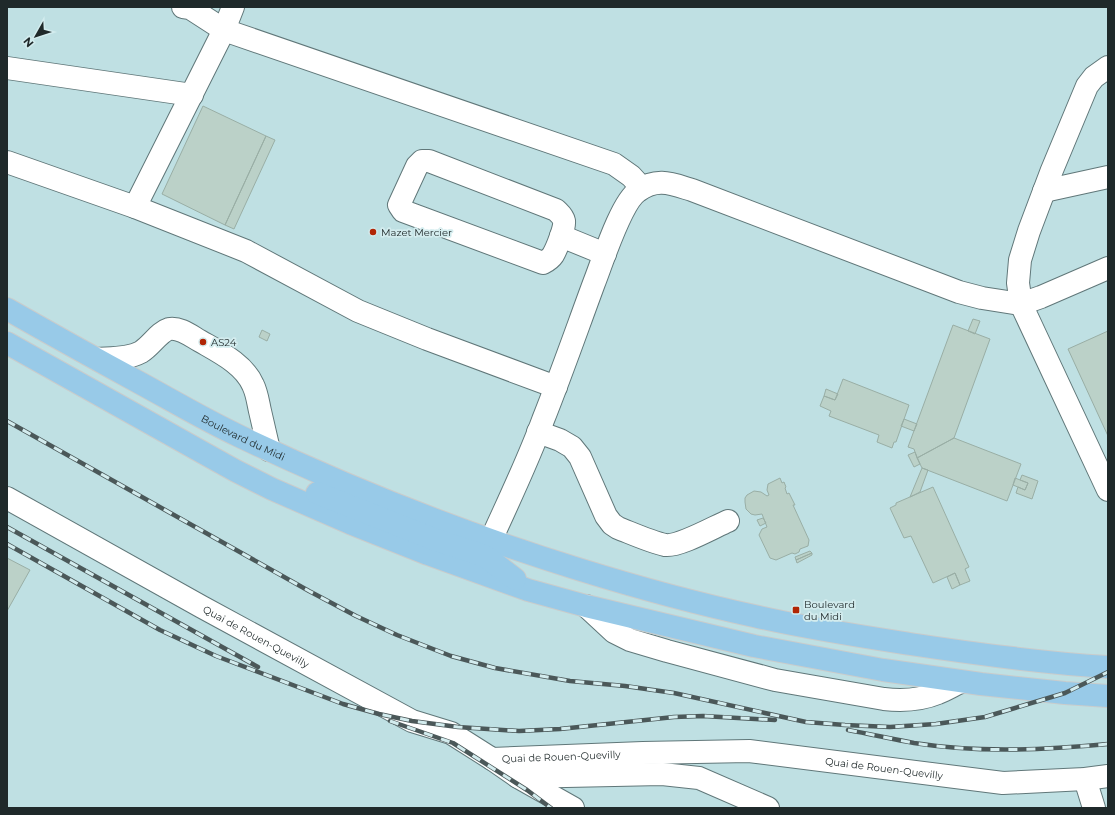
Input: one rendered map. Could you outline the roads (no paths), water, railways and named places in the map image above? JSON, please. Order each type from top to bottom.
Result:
[{"type":"main road","name":"Boulevard du Midi","points":[[7,309],[183,407],[237,435],[300,464],[443,523],[488,548],[528,590]]},
{"type":"main road","name":"Boulevard du Midi","points":[[7,343],[258,482],[350,523],[428,554],[528,590],[586,606],[754,646],[883,670],[961,682],[1108,696]]},
{"type":"main road","name":"Boulevard du Midi","points":[[258,482],[318,493],[436,540],[540,557],[620,582],[697,603],[754,616],[861,636],[963,652],[1061,664],[1108,667]]},
{"type":"lane","points":[[183,7],[190,8],[224,30],[614,164],[631,176],[642,188]]},
{"type":"lane","points":[[135,207],[224,30],[233,7]]},
{"type":"lane","points":[[7,68],[192,95]]},
{"type":"lane","points":[[1108,68],[1094,77],[1087,86],[1029,231],[1020,260],[1018,283],[1021,304],[1108,490]]},
{"type":"lane","points":[[429,160],[556,210],[562,215],[564,223],[561,236],[553,255],[543,263],[403,211],[399,205],[417,166],[422,161],[429,160]]},
{"type":"lane","points":[[7,162],[135,207],[246,251],[358,311],[427,339],[556,387]]},
{"type":"lane","points":[[1044,191],[1108,177]]},
{"type":"lane","points":[[488,548],[556,387],[612,234],[626,204],[636,191],[648,185],[658,182],[669,183],[692,190],[959,292],[982,298],[1021,304],[1108,268]]},
{"type":"lane","points":[[561,236],[605,254]]},
{"type":"lane","points":[[97,359],[133,355],[143,351],[167,330],[174,329],[182,331],[224,354],[247,375],[253,384],[257,395],[269,450]]},
{"type":"lane","points":[[538,432],[560,440],[572,447],[580,457],[606,516],[612,524],[618,528],[665,545],[686,540],[728,521]]},
{"type":"lane","name":"Quai de Rouen-Quevilly","points":[[7,498],[202,607],[412,721],[451,733],[492,759],[643,753],[749,751],[1003,784],[1085,779],[1108,776]]},
{"type":"lane","points":[[586,606],[614,632],[630,640],[775,680],[884,699],[898,700],[919,698],[938,693],[961,682]]},
{"type":"lane","points":[[492,759],[518,777],[573,808]]},
{"type":"lane","points":[[518,777],[662,774],[699,778],[768,808]]},
{"type":"lane","points":[[1085,779],[1094,808]]},
{"type":"railway","points":[[7,421],[356,616],[397,635],[451,656],[495,668],[570,681],[625,686],[674,693],[806,722],[890,727],[936,724],[985,717],[1065,693],[1108,672]]},
{"type":"railway","points":[[7,527],[258,667]]},
{"type":"railway","points":[[7,544],[160,630],[216,656],[343,704],[379,714],[412,721],[458,727],[519,731],[560,729],[674,717],[703,716],[775,720]]},
{"type":"railway","points":[[390,721],[453,743],[527,790],[551,808]]},
{"type":"railway","points":[[848,730],[914,743],[962,748],[1011,750],[1108,744]]},
{"type":"place","name":"Mazet Mercier","points":[[373,232]]},
{"type":"place","name":"AS24","points":[[203,342]]},
{"type":"place","name":"Boulevard du Midi","points":[[796,610]]}]
